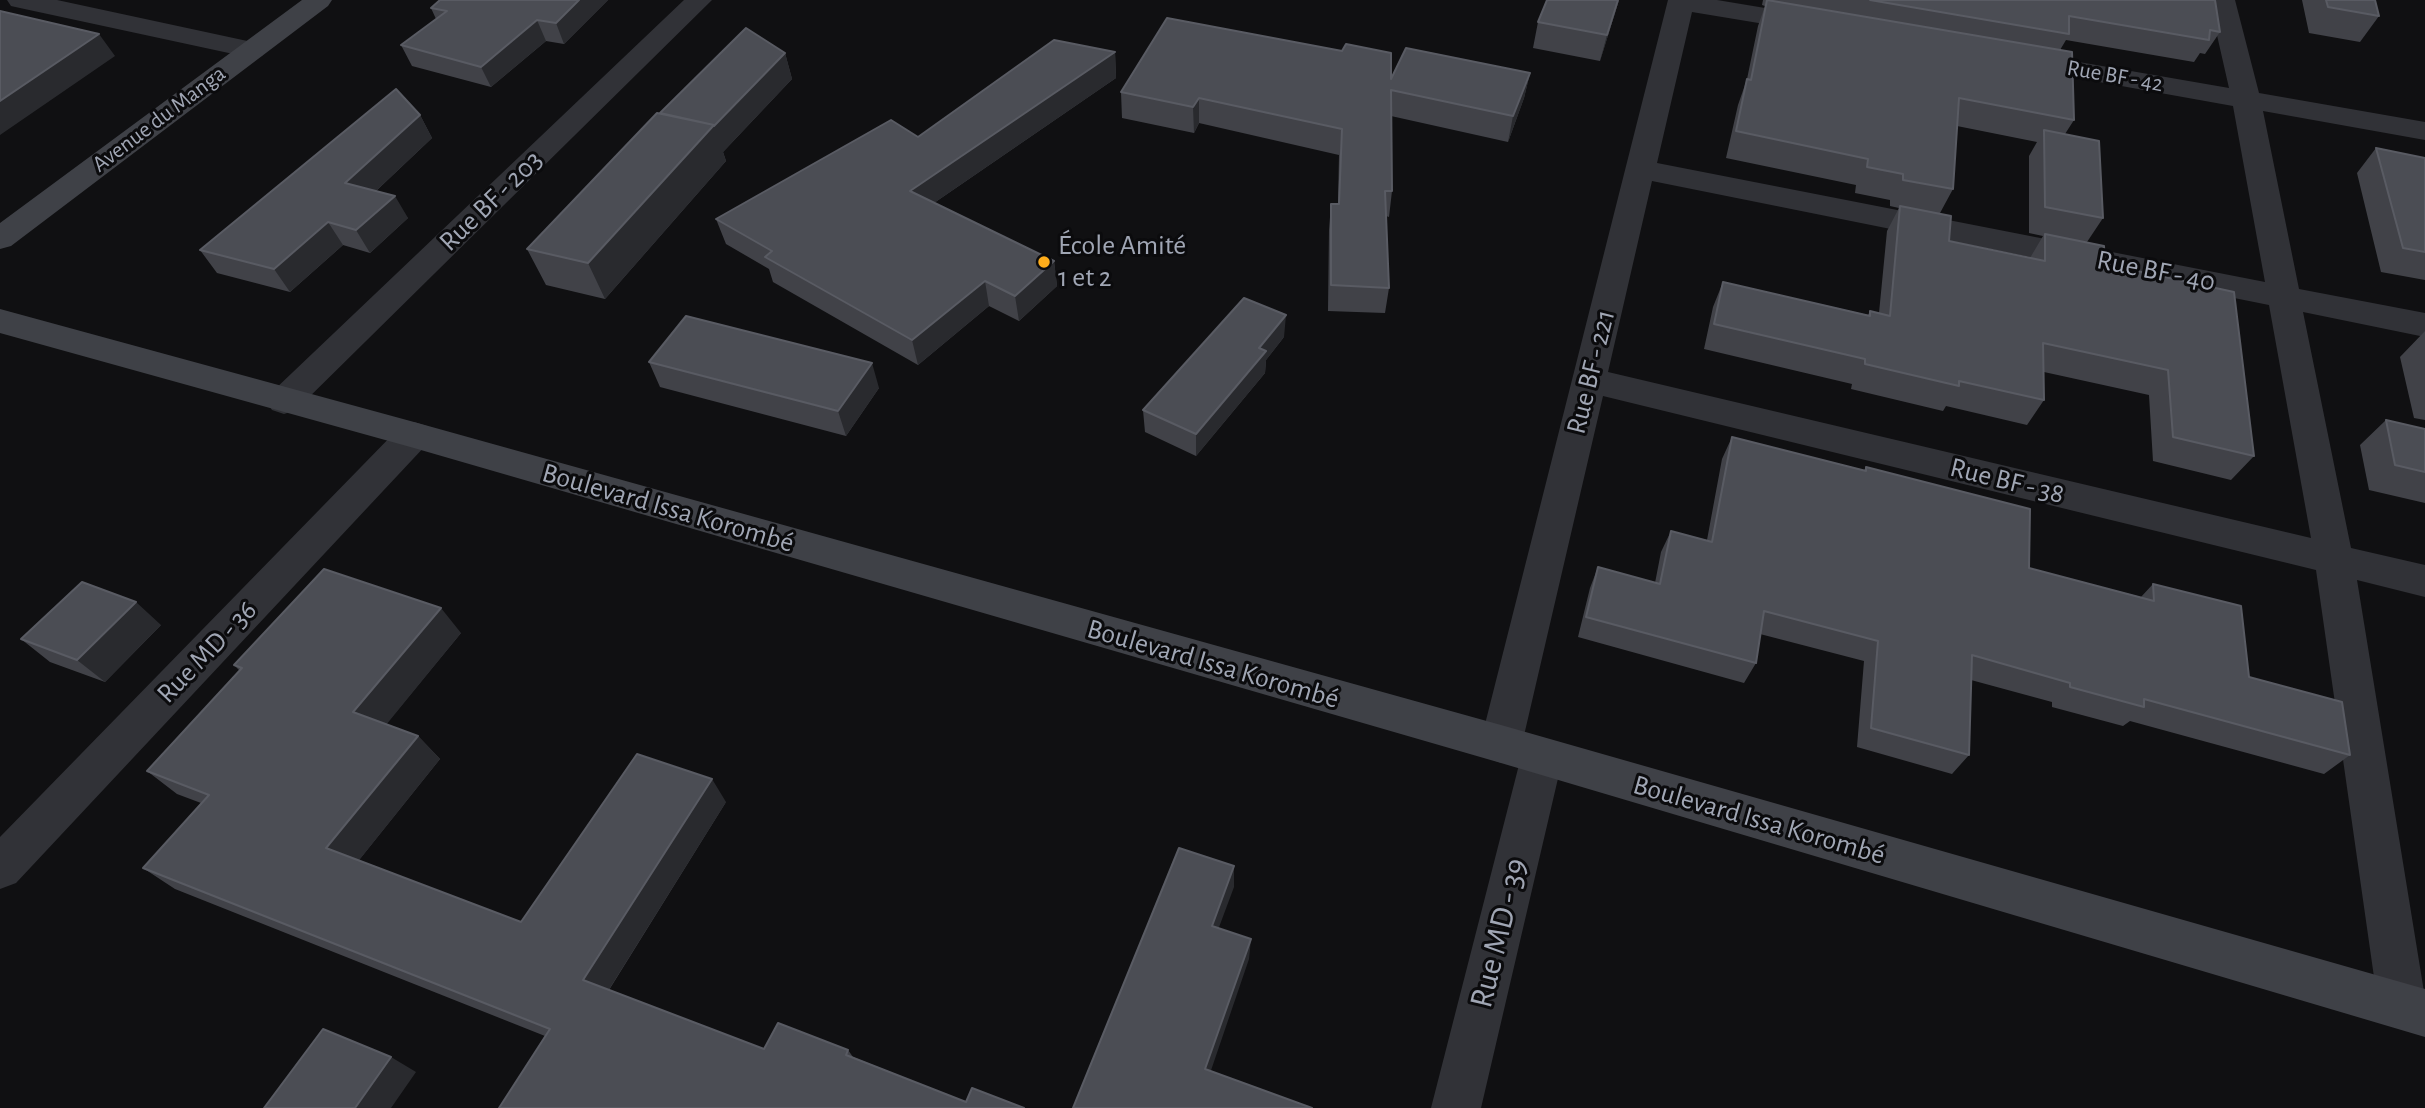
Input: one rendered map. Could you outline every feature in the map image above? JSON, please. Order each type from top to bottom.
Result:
[{"type":"street","points":[[20,0],[252,50]]},
{"type":"street","name":"Avenue du Manga","points":[[0,239],[319,0]]},
{"type":"street","name":"Rue BF - 203","points":[[284,401],[699,0]]},
{"type":"street","points":[[2222,0],[2246,98],[2334,560],[2413,1009]]},
{"type":"street","points":[[1681,1],[1832,28]]},
{"type":"street","name":"Rue BF - 221","points":[[1522,751],[1589,380],[1681,1]]},
{"type":"street","name":"Rue BF - 42","points":[[1998,56],[2425,131]]},
{"type":"street","name":"Rue BF - 40","points":[[1640,169],[2425,326]]},
{"type":"street","name":"Boulevard Issa Korombé","points":[[0,321],[414,435],[2413,1009]]},
{"type":"street","name":"Rue BF - 38","points":[[1589,380],[2425,581]]},
{"type":"street","name":"Rue MD - 36","points":[[0,868],[414,435]]},
{"type":"street","name":"Rue MD - 39","points":[[1456,1108],[1522,751]]},
{"type":"building","points":[[440,0],[579,0],[556,23],[537,20],[481,67],[401,45],[447,11],[431,8]]},
{"type":"building","points":[[1547,0],[1618,0],[1607,35],[1538,22]]},
{"type":"building","points":[[1767,0],[2072,52],[2074,120],[1959,98],[1953,189],[1903,180],[1903,174],[1867,167],[1868,159],[1736,131],[1747,79],[1751,80]]},
{"type":"building","points":[[1870,0],[2215,0],[2220,32],[2210,30],[2209,40],[2069,16],[2069,34]]},
{"type":"building","points":[[2326,0],[2375,0],[2379,16],[2328,7]]},
{"type":"building","points":[[0,11],[99,34],[0,101]]},
{"type":"building","points":[[1167,18],[1342,51],[1346,44],[1391,53],[1391,79],[1406,48],[1530,73],[1513,116],[1391,90],[1392,191],[1385,191],[1389,288],[1331,285],[1331,204],[1339,204],[1342,129],[1199,98],[1193,107],[1121,92]]},
{"type":"building","points":[[746,28],[785,53],[714,126],[660,113]]},
{"type":"building","points":[[1054,40],[1115,52],[910,191],[1054,261],[1015,296],[985,281],[912,340],[765,257],[772,251],[716,219],[891,120],[918,137]]},
{"type":"building","points":[[396,89],[420,115],[345,183],[395,196],[356,230],[328,222],[274,269],[200,250]]},
{"type":"building","points":[[657,113],[714,125],[588,263],[527,249]]},
{"type":"building","points":[[2044,130],[2099,141],[2103,218],[2045,207]]},
{"type":"building","points":[[2376,148],[2425,158],[2425,252],[2403,248]]},
{"type":"building","points":[[1900,206],[1951,216],[1949,241],[2045,261],[2045,234],[2104,246],[2105,264],[2234,292],[2254,456],[2173,437],[2168,370],[2043,343],[2044,400],[1959,381],[1959,386],[1865,364],[1865,359],[1714,324],[1723,282],[1870,316],[1870,311],[1890,316]]},
{"type":"building","points":[[1244,298],[1286,315],[1259,348],[1266,351],[1196,434],[1143,410]]},
{"type":"building","points":[[686,316],[872,363],[838,411],[649,362]]},
{"type":"building","points":[[2386,420],[2425,429],[2425,472],[2395,465]]},
{"type":"building","points":[[1732,437],[1866,471],[1866,467],[2030,509],[2029,568],[2154,601],[2153,584],[2241,606],[2249,677],[2342,702],[2350,755],[2144,699],[2144,707],[2070,687],[2070,683],[1972,655],[1969,755],[1871,728],[1878,641],[1764,611],[1756,663],[1586,617],[1598,567],[1660,584],[1671,531],[1712,542]]},
{"type":"building","points":[[324,569],[441,608],[353,712],[418,736],[326,848],[521,922],[637,754],[712,779],[583,980],[764,1049],[778,1023],[848,1050],[846,1055],[966,1102],[972,1088],[1024,1108],[499,1108],[550,1029],[143,868],[209,795],[147,771],[242,668],[234,665]]},
{"type":"building","points":[[82,582],[136,602],[77,660],[21,639]]},
{"type":"building","points":[[1179,848],[1234,866],[1212,926],[1251,939],[1205,1069],[1312,1108],[1073,1108]]},
{"type":"building","points":[[323,1029],[391,1057],[355,1108],[264,1108]]},
{"type":"place","name":"École Amité 1 et 2","points":[[1044,262]]}]
